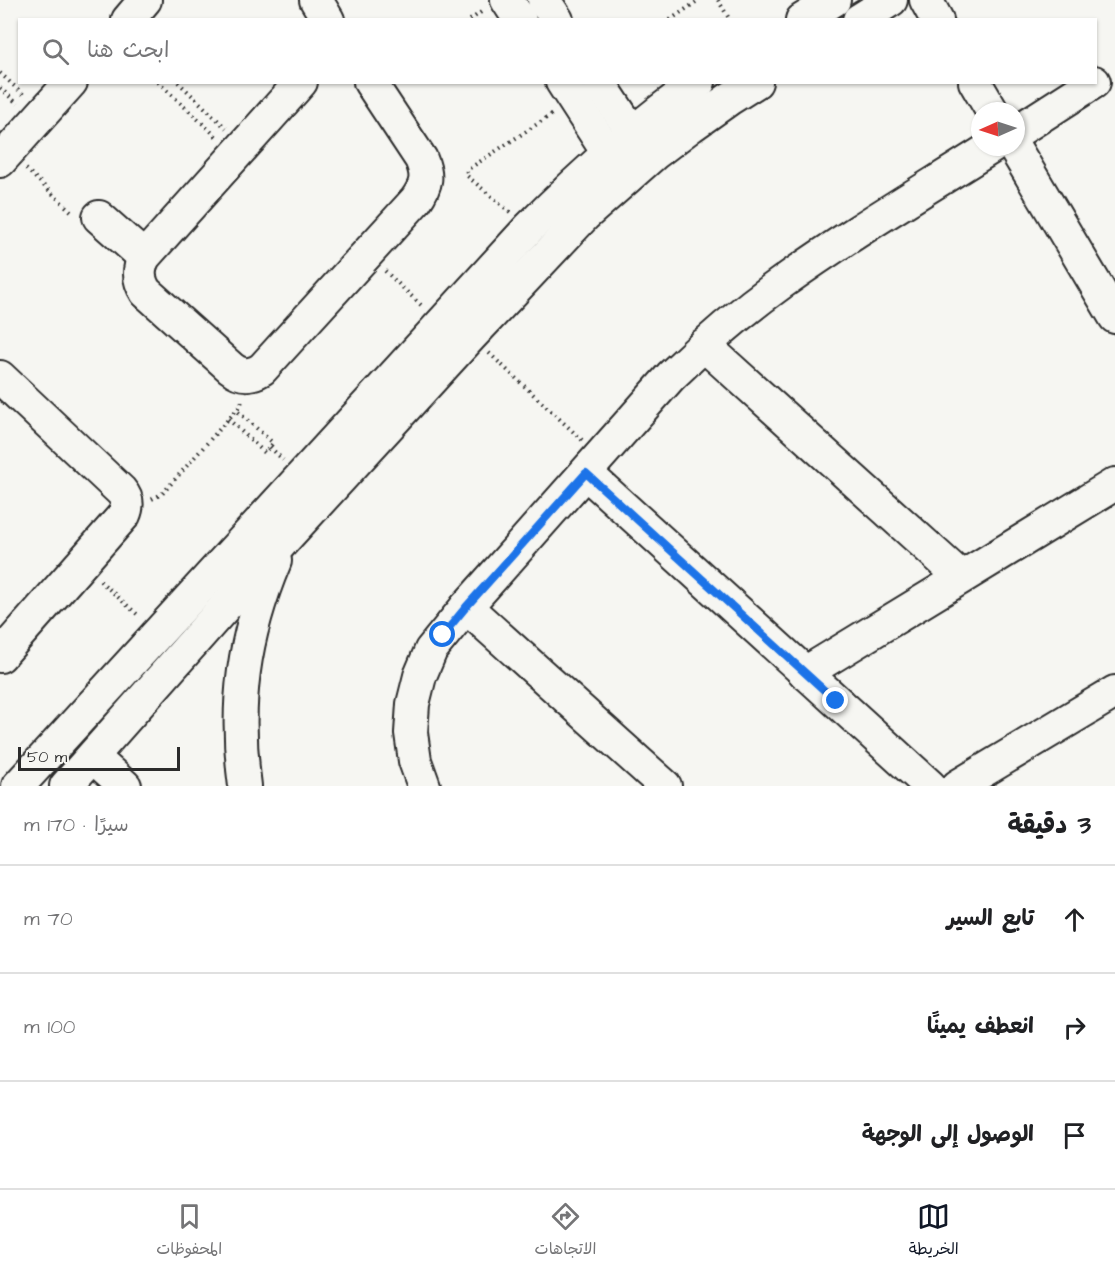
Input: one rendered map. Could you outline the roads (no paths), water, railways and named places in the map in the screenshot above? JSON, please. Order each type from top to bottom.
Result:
[{"type":"street","points":[[130,18],[145,0]]},
{"type":"street","points":[[316,0],[327,18]]},
{"type":"street","points":[[507,0],[519,18]]},
{"type":"street","points":[[544,0],[556,18]]},
{"type":"street","points":[[805,18],[834,0]]},
{"type":"street","points":[[862,18],[891,0]]},
{"type":"street","points":[[926,0],[936,18]]},
{"type":"street","points":[[1097,81],[1115,69]]},
{"type":"street","points":[[4,156],[69,84]]},
{"type":"street","points":[[299,84],[144,257],[140,266],[141,284],[146,292],[231,368],[242,374],[249,375],[262,369],[417,200],[423,190],[426,180],[421,159],[371,84]]},
{"type":"street","points":[[600,84],[632,132]]},
{"type":"street","points":[[18,786],[525,232],[570,187],[632,132],[696,84]]},
{"type":"street","points":[[66,786],[283,542],[585,215],[654,154],[753,84]]},
{"type":"street","points":[[976,84],[987,102]]},
{"type":"street","points":[[1025,126],[1092,84]]},
{"type":"street","points":[[567,91],[608,153]]},
{"type":"street","points":[[424,786],[416,761],[411,733],[413,704],[420,676],[431,650],[466,607],[671,376],[704,345],[779,285],[822,255],[978,156]]},
{"type":"street","points":[[1019,156],[1115,317]]},
{"type":"street","points":[[99,218],[144,257]]},
{"type":"street","points":[[525,232],[544,258]]},
{"type":"street","points":[[704,345],[961,577]]},
{"type":"street","points":[[0,656],[127,509],[125,496],[121,491],[6,395]]},
{"type":"street","points":[[593,465],[805,673],[930,786]]},
{"type":"street","points":[[805,673],[1115,484]]},
{"type":"street","points":[[245,786],[240,753],[240,699],[247,645],[262,592],[283,542]]},
{"type":"street","points":[[466,607],[665,786]]},
{"type":"street","points":[[958,786],[1115,692]]},
{"type":"street","points":[[93,757],[125,786]]}]
